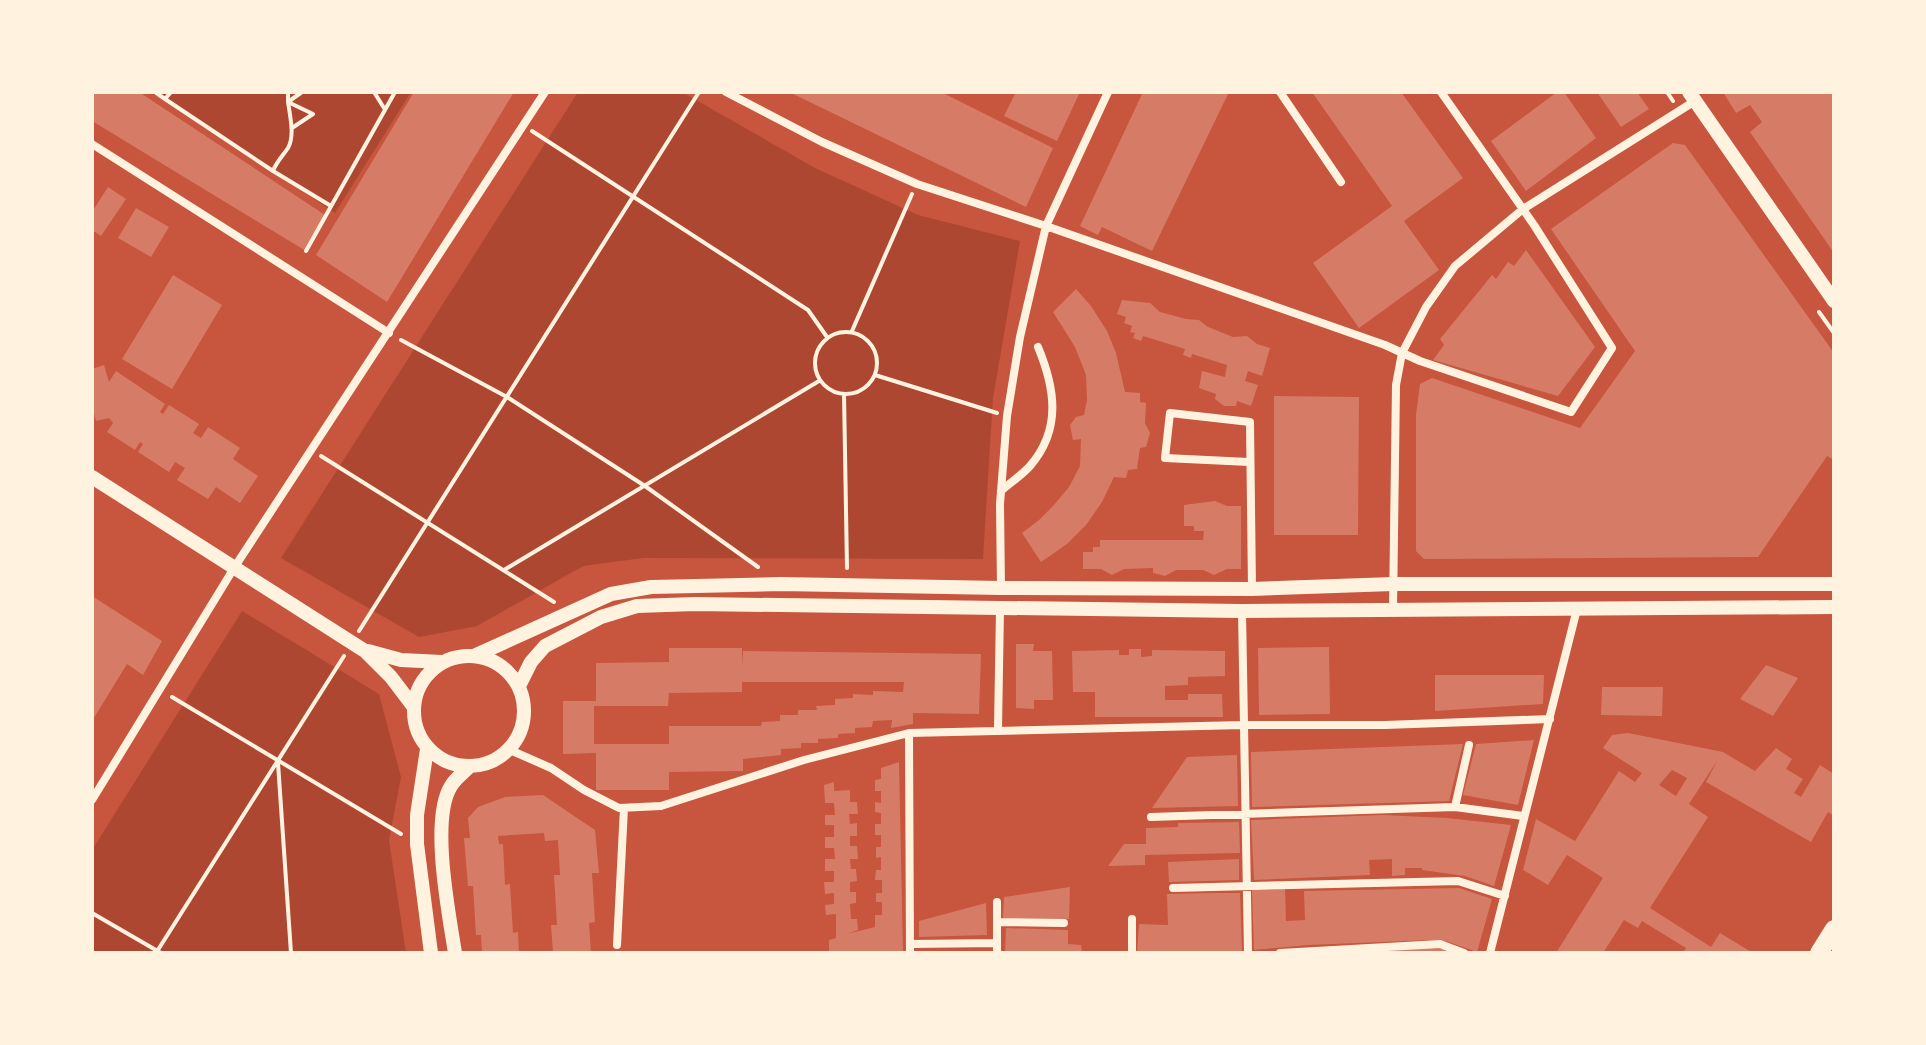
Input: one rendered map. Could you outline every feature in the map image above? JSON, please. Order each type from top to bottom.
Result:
[{"type":"main road","points":[[1819,953],[1834,929]]},
{"type":"street","points":[[92,799],[234,568],[545,92]]},
{"type":"street","points":[[726,92],[822,142],[917,184],[1046,226],[1571,412],[1612,348],[1523,209],[1441,92]]},
{"type":"street","points":[[1001,588],[1001,491],[1007,416],[1020,337],[1046,226],[1108,92]]},
{"type":"street","points":[[1280,92],[1341,182]]},
{"type":"street","points":[[1393,609],[1394,418],[1402,353],[1426,307],[1455,266],[1523,209],[1692,96],[1834,301]]},
{"type":"street","points":[[92,144],[389,333]]},
{"type":"street","points":[[1001,491],[1030,466],[1044,444],[1051,423],[1054,401],[1049,373],[1038,347]]},
{"type":"street","points":[[1249,462],[1165,458],[1170,413],[1250,422],[1252,589]]},
{"type":"street","points":[[92,477],[358,646],[391,677],[413,706]]},
{"type":"street","points":[[474,656],[611,594],[651,587],[781,584],[1252,589],[1393,584],[1834,584]]},
{"type":"street","points":[[519,686],[531,662],[545,646],[601,617],[637,606],[723,604],[1242,611],[1834,607]]},
{"type":"street","points":[[1490,953],[1577,608]]},
{"type":"street","points":[[998,729],[1000,609]]},
{"type":"street","points":[[1242,611],[1248,953]]},
{"type":"street","points":[[358,646],[401,660],[442,662]]},
{"type":"street","points":[[474,656],[492,660],[507,671],[519,686],[524,702],[524,719],[519,736],[510,750],[491,763],[468,768],[439,759],[427,749],[415,729],[413,706],[418,688],[428,673],[442,662],[474,656]]},
{"type":"street","points":[[510,750],[551,768],[607,802],[624,808],[661,806],[804,760],[909,733],[1550,719]]},
{"type":"street","points":[[909,733],[910,948],[997,948],[997,902]]},
{"type":"street","points":[[1455,807],[1469,745]]},
{"type":"street","points":[[427,749],[417,815],[417,844],[431,953]]},
{"type":"street","points":[[455,953],[443,869],[442,816],[450,787],[468,768]]},
{"type":"street","points":[[1151,817],[1455,807],[1523,816]]},
{"type":"street","points":[[617,945],[624,808]]},
{"type":"street","points":[[1173,888],[1458,881],[1505,896]]},
{"type":"street","points":[[1132,919],[1132,953]]},
{"type":"street","points":[[997,922],[1064,923]]},
{"type":"street","points":[[1280,953],[1440,944],[1464,953]]},
{"type":"path","points":[[155,92],[331,206]]},
{"type":"path","points":[[165,99],[171,92]]},
{"type":"path","points":[[273,171],[276,161],[289,146],[292,128],[288,92]]},
{"type":"path","points":[[288,102],[302,92]]},
{"type":"path","points":[[374,92],[384,108]]},
{"type":"path","points":[[306,251],[395,92]]},
{"type":"path","points":[[92,913],[158,953],[278,760],[358,646],[427,522],[699,92]]},
{"type":"path","points":[[288,102],[313,114],[292,128]]},
{"type":"path","points":[[523,126],[808,310],[827,337]]},
{"type":"path","points":[[852,331],[917,184]]},
{"type":"path","points":[[839,331],[852,331],[869,340],[877,357],[875,375],[868,386],[857,393],[844,394],[830,390],[819,381],[814,365],[817,349],[827,337],[839,331]]},
{"type":"path","points":[[389,333],[507,397],[645,486],[781,584]]},
{"type":"path","points":[[875,375],[1007,416]]},
{"type":"path","points":[[504,570],[819,381]]},
{"type":"path","points":[[844,394],[847,585]]},
{"type":"path","points":[[312,450],[569,612]]},
{"type":"path","points":[[161,690],[417,844]]},
{"type":"path","points":[[278,760],[291,953]]},
{"type":"shaded area","points":[[147,92],[411,92],[335,213],[165,99]]},
{"type":"shaded area","points":[[578,92],[682,92],[815,168],[918,215],[1020,241],[993,398],[983,559],[643,558],[583,566],[477,626],[419,637],[281,558]]},
{"type":"shaded area","points":[[242,611],[379,694],[401,777],[389,840],[406,953],[92,953],[92,850]]},
{"type":"building","points":[[92,92],[139,92],[325,215],[306,251],[92,121]]},
{"type":"building","points":[[414,92],[514,92],[387,302],[316,255]]},
{"type":"building","points":[[789,92],[941,92],[1053,148],[1026,207]]},
{"type":"building","points":[[1016,92],[1080,92],[1057,141],[1004,116]]},
{"type":"building","points":[[1143,92],[1229,92],[1152,251],[1102,227],[1098,235],[1080,226]]},
{"type":"building","points":[[1312,92],[1401,92],[1463,178],[1404,221],[1439,270],[1359,328],[1313,263],[1392,206]]},
{"type":"building","points":[[1557,92],[1564,92],[1596,138],[1526,191],[1491,141]]},
{"type":"building","points":[[1597,92],[1637,92],[1649,109],[1621,127]]},
{"type":"building","points":[[1723,92],[1834,92],[1834,253],[1750,132],[1762,122],[1750,105],[1736,113]]},
{"type":"building","points":[[1673,143],[1685,145],[1834,353],[1834,460],[1827,456],[1758,557],[1424,559],[1416,551],[1416,415],[1420,384],[1432,378],[1580,428],[1635,351],[1551,229]]},
{"type":"building","points":[[108,187],[126,199],[101,236],[92,230],[92,212]]},
{"type":"building","points":[[136,208],[169,227],[151,257],[118,238]]},
{"type":"building","points":[[1526,250],[1595,347],[1558,396],[1433,360],[1444,345],[1440,339],[1492,275],[1496,279],[1508,262],[1514,266]]},
{"type":"building","points":[[173,275],[222,305],[172,389],[122,359]]},
{"type":"building","points":[[1076,289],[1107,331],[1116,353],[1125,392],[1140,393],[1140,402],[1146,403],[1145,423],[1150,433],[1146,447],[1140,448],[1137,469],[1128,470],[1126,478],[1114,477],[1086,525],[1067,544],[1041,562],[1022,533],[1053,506],[1069,487],[1080,466],[1081,439],[1073,440],[1070,425],[1076,417],[1084,415],[1086,375],[1075,347],[1053,312]]},
{"type":"building","points":[[1122,300],[1150,303],[1160,312],[1199,320],[1233,337],[1247,336],[1257,344],[1270,348],[1262,376],[1248,371],[1245,381],[1258,385],[1251,406],[1237,401],[1236,406],[1224,406],[1215,399],[1216,394],[1199,388],[1202,371],[1225,377],[1227,365],[1192,354],[1191,358],[1183,355],[1185,349],[1143,336],[1141,341],[1133,338],[1135,333],[1130,332],[1132,326],[1124,323],[1126,317],[1117,314]]},
{"type":"building","points":[[104,365],[109,382],[116,371],[165,404],[160,412],[163,414],[169,405],[199,424],[193,433],[201,438],[208,427],[240,448],[233,459],[258,476],[240,503],[216,487],[208,499],[177,480],[185,468],[175,462],[169,472],[138,452],[143,444],[140,442],[135,450],[107,432],[113,423],[109,418],[96,421],[92,406],[92,369]]},
{"type":"building","points":[[1274,396],[1359,397],[1358,535],[1274,535]]},
{"type":"building","points":[[1215,501],[1227,506],[1241,506],[1241,569],[1227,569],[1214,575],[1203,570],[1176,570],[1165,576],[1153,573],[1153,568],[1124,569],[1112,575],[1101,569],[1083,569],[1083,552],[1093,552],[1093,547],[1100,547],[1100,540],[1203,540],[1204,531],[1194,531],[1194,526],[1184,526],[1184,505]]},
{"type":"building","points":[[92,596],[162,641],[143,675],[127,664],[92,721]]},
{"type":"building","points":[[1016,644],[1034,644],[1033,651],[1052,651],[1053,700],[1034,700],[1034,709],[1016,708]]},
{"type":"building","points":[[1329,647],[1330,714],[1259,715],[1258,648]]},
{"type":"building","points":[[669,648],[742,648],[742,667],[743,651],[981,654],[979,714],[913,713],[913,724],[891,728],[892,720],[873,721],[872,727],[855,728],[855,733],[818,739],[818,743],[801,743],[801,748],[781,749],[781,755],[743,759],[743,771],[669,772],[669,790],[596,790],[596,753],[563,754],[563,701],[596,701],[596,663],[669,662]],"holes":[[[742,682],[904,682],[903,692],[853,694],[853,698],[835,699],[835,705],[816,706],[817,710],[798,710],[798,715],[780,715],[780,721],[762,722],[761,726],[669,726],[669,744],[594,744],[594,706],[668,706],[669,693],[742,692]]]},
{"type":"building","points":[[1129,649],[1141,649],[1141,657],[1152,656],[1152,650],[1225,651],[1225,676],[1188,677],[1188,685],[1165,686],[1165,700],[1188,700],[1188,694],[1222,694],[1223,717],[1095,717],[1095,692],[1073,692],[1072,651],[1119,650],[1119,655],[1129,655]]},
{"type":"building","points":[[1766,665],[1798,678],[1773,716],[1740,699]]},
{"type":"building","points":[[1435,675],[1544,675],[1543,704],[1435,711]]},
{"type":"building","points":[[1602,687],[1663,687],[1662,716],[1601,715]]},
{"type":"building","points":[[1628,733],[1723,752],[1755,771],[1776,748],[1792,759],[1786,769],[1803,779],[1794,793],[1801,797],[1820,765],[1834,774],[1834,816],[1828,812],[1811,842],[1706,782],[1717,761],[1689,804],[1708,817],[1650,908],[1711,947],[1720,933],[1753,953],[1683,953],[1686,948],[1642,921],[1638,928],[1624,920],[1603,953],[1556,953],[1603,878],[1567,855],[1548,885],[1523,870],[1536,819],[1575,841],[1619,771],[1635,782],[1642,773],[1603,748],[1612,735]],"holes":[[[1672,770],[1687,778],[1676,796],[1659,785]]]},
{"type":"building","points":[[1534,740],[1518,805],[1463,795],[1476,744]]},
{"type":"building","points":[[1463,744],[1449,801],[1252,807],[1251,752]]},
{"type":"building","points":[[1237,755],[1238,806],[1152,808],[1187,757]]},
{"type":"building","points":[[899,762],[903,953],[829,953],[829,940],[836,938],[836,914],[826,915],[825,905],[834,904],[834,893],[825,894],[824,882],[834,882],[834,871],[825,871],[825,859],[835,859],[834,848],[825,848],[825,837],[834,837],[834,825],[825,825],[825,815],[835,815],[834,803],[825,803],[824,785],[834,782],[834,791],[850,790],[850,802],[857,802],[858,814],[849,814],[850,824],[857,823],[857,836],[850,836],[850,846],[857,846],[858,859],[850,859],[851,869],[856,869],[857,881],[850,882],[850,892],[856,892],[856,903],[850,904],[851,919],[857,919],[858,930],[847,934],[875,927],[875,915],[882,915],[882,902],[876,902],[876,893],[882,893],[882,880],[875,880],[876,870],[881,870],[881,857],[876,858],[876,847],[881,847],[881,835],[875,835],[875,824],[881,824],[881,813],[875,812],[875,802],[881,803],[881,791],[875,791],[875,780],[881,779],[881,768]]},
{"type":"building","points":[[543,795],[595,830],[599,873],[592,873],[595,922],[589,923],[591,953],[553,953],[551,925],[557,925],[554,875],[560,875],[558,840],[545,841],[544,833],[498,836],[499,844],[503,844],[505,885],[510,884],[513,933],[518,932],[519,953],[482,953],[481,935],[476,935],[473,886],[468,886],[464,838],[470,838],[468,818],[478,807],[505,797]]},
{"type":"building","points":[[1382,815],[1511,825],[1494,886],[1465,876],[1422,868],[1405,868],[1405,875],[1392,876],[1392,859],[1369,860],[1370,875],[1254,880],[1251,820]]},
{"type":"building","points":[[1239,822],[1240,853],[1145,855],[1145,865],[1108,866],[1124,844],[1146,844],[1146,828],[1178,827],[1178,823]]},
{"type":"building","points":[[1239,859],[1239,880],[1169,882],[1168,862]]},
{"type":"building","points":[[1070,887],[1069,919],[1003,918],[1004,897]]},
{"type":"building","points":[[1459,888],[1492,899],[1477,952],[1446,941],[1430,940],[1254,950],[1252,890],[1285,889],[1286,921],[1305,920],[1304,891]]},
{"type":"building","points":[[1240,893],[1242,951],[1137,953],[1139,924],[1168,925],[1167,894]]},
{"type":"building","points":[[986,903],[987,935],[919,937],[919,921]]},
{"type":"building","points":[[1006,928],[1068,930],[1068,944],[1081,945],[1082,953],[1005,953]]},
{"type":"building","points":[[1429,948],[1455,953],[1343,953]]}]
